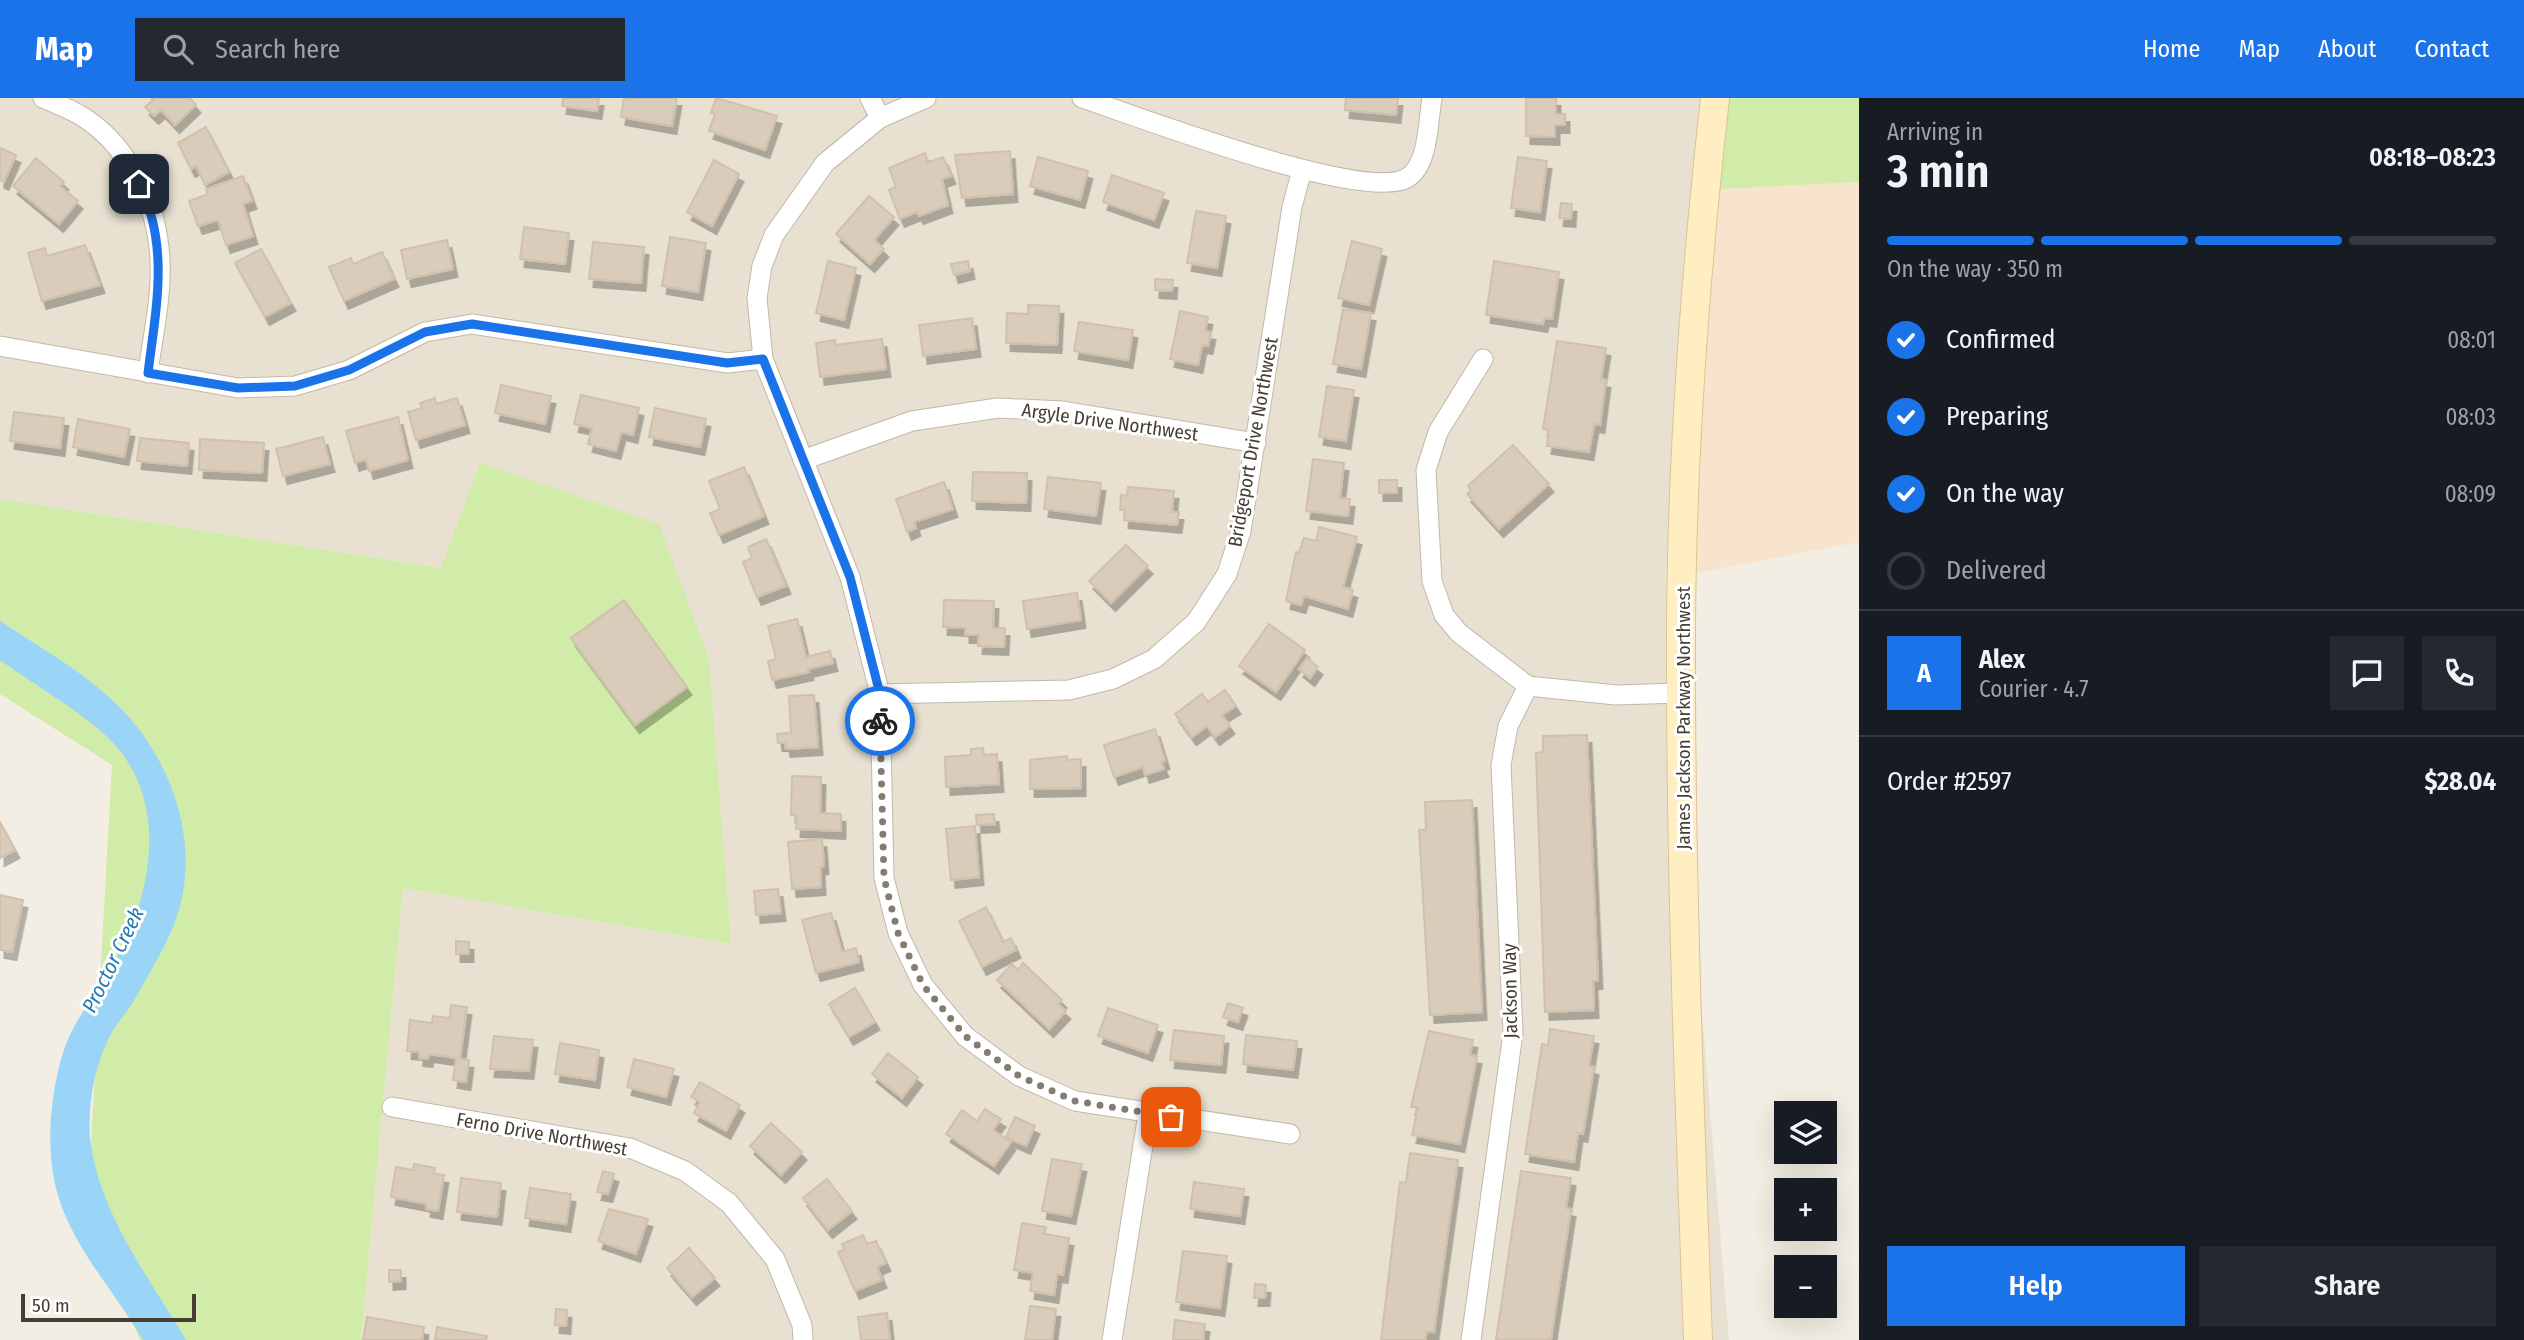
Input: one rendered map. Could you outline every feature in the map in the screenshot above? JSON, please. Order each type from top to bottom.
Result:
[{"type":"main road","name":"James Jackson Parkway Northwest","points":[[1698,1340],[1683,913],[1681,693],[1687,434],[1703,205],[1715,98]]},
{"type":"street","points":[[43,98],[80,114],[108,138],[128,162],[150,206],[160,249],[148,373]]},
{"type":"street","points":[[870,98],[880,118]]},
{"type":"street","points":[[926,98],[880,118],[825,163],[774,234],[762,266],[757,298],[763,359],[850,577],[880,694],[884,878],[898,933],[923,985],[965,1036],[1019,1076],[1075,1101],[1148,1114],[1290,1133]]},
{"type":"street","points":[[1082,98],[1302,170],[1390,184],[1409,177],[1421,160],[1432,98]]},
{"type":"street","name":"Bridgeport Drive Northwest","points":[[880,694],[1069,690],[1113,680],[1154,659],[1196,622],[1227,574],[1241,531],[1292,206],[1302,170]]},
{"type":"street","points":[[0,346],[238,388],[295,386],[349,370],[425,332],[472,324],[727,363],[763,359]]},
{"type":"street","points":[[1483,359],[1438,432],[1426,470],[1432,581],[1444,615],[1459,633],[1528,686],[1616,695],[1681,693]]},
{"type":"street","name":"Argyle Drive Northwest","points":[[803,460],[912,421],[998,408],[1063,411],[1255,443]]},
{"type":"street","name":"Jackson Way","points":[[1471,1340],[1513,1033],[1501,765],[1508,726],[1528,686]]},
{"type":"street","name":"Ferno Drive Northwest","points":[[392,1107],[630,1148],[685,1171],[729,1203],[775,1259],[802,1325],[803,1340]]},
{"type":"street","points":[[1112,1340],[1148,1114]]},
{"type":"shaded area","points":[[0,98],[1715,98],[1680,317],[1666,578],[1729,1340],[361,1340],[403,888],[731,944],[480,463],[442,568],[0,499]]},
{"type":"shaded area","points":[[1859,182],[1859,542],[1666,579],[1680,317],[1700,190]]},
{"type":"green space","points":[[1715,98],[1859,98],[1859,182],[1700,190]]},
{"type":"green space","points":[[480,463],[659,524],[709,659],[731,944],[403,888],[361,1340],[140,1340],[87,1215],[112,765],[0,694],[0,499],[441,568]]},
{"type":"water","points":[[0,621],[84,676],[131,719],[150,745],[177,803],[184,834],[186,865],[182,896],[165,945],[100,1058],[93,1088],[90,1132],[97,1172],[116,1222],[186,1340],[143,1340],[77,1240],[58,1197],[51,1158],[52,1104],[63,1052],[74,1027],[118,955],[141,900],[149,841],[147,811],[139,783],[125,757],[104,734],[67,705],[0,660]]},
{"type":"building","points":[[151,98],[190,98],[196,105],[175,125],[161,110],[154,116],[145,107],[153,100]]},
{"type":"building","points":[[563,98],[599,98],[597,111],[562,106]]},
{"type":"building","points":[[624,98],[677,98],[672,126],[621,117]]},
{"type":"building","points":[[716,98],[777,116],[765,150],[709,131],[715,114],[711,113]]},
{"type":"building","points":[[1346,98],[1398,98],[1396,115],[1345,110]]},
{"type":"building","points":[[1526,98],[1556,98],[1556,114],[1565,114],[1565,125],[1555,125],[1555,137],[1526,136]]},
{"type":"building","points":[[206,127],[229,172],[205,185],[196,166],[191,169],[178,143]]},
{"type":"building","points":[[0,148],[16,155],[4,182],[0,180]]},
{"type":"building","points":[[1010,151],[1013,194],[962,198],[955,155]]},
{"type":"building","points":[[925,153],[928,163],[943,157],[951,176],[942,179],[948,205],[919,216],[917,212],[900,219],[889,190],[896,187],[889,168]]},
{"type":"building","points":[[1038,157],[1088,171],[1080,200],[1030,186]]},
{"type":"building","points":[[1518,157],[1547,161],[1540,212],[1511,208]]},
{"type":"building","points":[[36,158],[64,182],[60,186],[78,201],[59,224],[13,186]]},
{"type":"building","points":[[714,160],[739,174],[712,226],[687,212]]},
{"type":"building","points":[[1112,175],[1164,193],[1154,220],[1103,202]]},
{"type":"building","points":[[243,176],[252,201],[243,204],[253,236],[226,245],[218,220],[198,226],[189,201],[208,194],[206,189]]},
{"type":"building","points":[[869,196],[894,217],[874,240],[884,249],[870,264],[836,234]]},
{"type":"building","points":[[1561,203],[1572,204],[1571,219],[1559,218]]},
{"type":"building","points":[[1196,211],[1226,216],[1217,268],[1187,263]]},
{"type":"building","points":[[524,227],[569,233],[565,264],[520,259]]},
{"type":"building","points":[[670,237],[706,243],[698,292],[662,286]]},
{"type":"building","points":[[447,240],[453,269],[407,279],[401,250]]},
{"type":"building","points":[[1352,241],[1382,249],[1369,305],[1338,298]]},
{"type":"building","points":[[593,242],[644,247],[641,283],[589,279]]},
{"type":"building","points":[[85,245],[100,285],[42,301],[28,253],[45,248],[47,256]]},
{"type":"building","points":[[261,249],[291,303],[265,317],[235,263]]},
{"type":"building","points":[[382,252],[394,279],[344,301],[329,267],[351,258],[353,264]]},
{"type":"building","points":[[828,261],[856,268],[844,320],[816,313]]},
{"type":"building","points":[[968,261],[970,271],[954,275],[951,264]]},
{"type":"building","points":[[1494,261],[1559,272],[1552,319],[1544,318],[1543,324],[1486,315]]},
{"type":"building","points":[[1155,279],[1173,280],[1172,291],[1155,290]]},
{"type":"building","points":[[1028,305],[1059,306],[1057,345],[1006,343],[1007,313],[1028,314]]},
{"type":"building","points":[[1343,309],[1371,313],[1361,369],[1333,364]]},
{"type":"building","points":[[1180,311],[1208,317],[1205,331],[1211,332],[1208,346],[1202,345],[1198,365],[1170,359]]},
{"type":"building","points":[[972,318],[976,349],[923,356],[919,325]]},
{"type":"building","points":[[1079,322],[1133,330],[1128,360],[1074,351]]},
{"type":"building","points":[[882,339],[886,369],[820,377],[816,343],[835,340],[835,345]]},
{"type":"building","points":[[1557,341],[1606,348],[1601,379],[1606,380],[1600,425],[1594,424],[1589,452],[1547,446],[1549,430],[1543,429]]},
{"type":"building","points":[[501,385],[551,396],[545,424],[495,413]]},
{"type":"building","points":[[1327,386],[1354,390],[1346,441],[1319,437]]},
{"type":"building","points":[[581,395],[639,408],[633,435],[621,432],[616,451],[588,444],[592,428],[574,424]]},
{"type":"building","points":[[435,398],[436,404],[457,398],[465,425],[416,440],[408,412],[422,408],[420,403]]},
{"type":"building","points":[[655,408],[706,419],[700,447],[649,437]]},
{"type":"building","points":[[14,412],[64,418],[60,448],[10,441]]},
{"type":"building","points":[[398,417],[408,460],[369,471],[366,459],[355,463],[346,431]]},
{"type":"building","points":[[78,419],[130,429],[124,457],[73,447]]},
{"type":"building","points":[[323,437],[330,464],[283,476],[276,449]]},
{"type":"building","points":[[140,438],[189,443],[187,466],[137,461]]},
{"type":"building","points":[[200,439],[264,443],[262,473],[199,470]]},
{"type":"building","points":[[1513,445],[1549,484],[1499,529],[1467,494],[1471,490],[1468,486]]},
{"type":"building","points":[[1313,459],[1344,463],[1340,498],[1350,499],[1348,516],[1306,511]]},
{"type":"building","points":[[744,467],[764,516],[719,535],[710,513],[720,509],[709,481]]},
{"type":"building","points":[[973,472],[1027,473],[1026,503],[972,501]]},
{"type":"building","points":[[1048,477],[1101,483],[1096,516],[1044,509]]},
{"type":"building","points":[[1379,480],[1397,480],[1397,493],[1379,493]]},
{"type":"building","points":[[944,482],[953,509],[914,522],[916,528],[907,532],[896,499]]},
{"type":"building","points":[[1128,487],[1174,491],[1172,512],[1179,512],[1177,525],[1124,520],[1125,510],[1120,510],[1121,495],[1127,496]]},
{"type":"building","points":[[1319,527],[1357,537],[1343,587],[1353,590],[1348,609],[1304,596],[1301,605],[1286,601],[1296,552],[1299,553],[1304,538],[1316,541]]},
{"type":"building","points":[[766,539],[786,586],[757,597],[743,562],[752,558],[748,547]]},
{"type":"building","points":[[1126,545],[1148,566],[1111,603],[1089,581]]},
{"type":"building","points":[[1077,593],[1081,620],[1027,629],[1023,601]]},
{"type":"building","points":[[624,600],[687,687],[635,725],[571,638]]},
{"type":"building","points":[[944,600],[994,601],[993,628],[1005,628],[1004,647],[978,646],[979,635],[965,635],[965,628],[943,627]]},
{"type":"building","points":[[797,619],[806,657],[830,651],[833,663],[808,669],[809,672],[772,680],[768,661],[776,659],[768,626]]},
{"type":"building","points":[[1269,624],[1305,650],[1276,692],[1239,666]]},
{"type":"building","points":[[1307,658],[1318,667],[1310,678],[1299,669]]},
{"type":"building","points":[[1225,690],[1236,706],[1222,715],[1230,726],[1215,737],[1207,726],[1192,737],[1175,714],[1202,694],[1208,702]]},
{"type":"building","points":[[814,695],[818,747],[786,749],[785,743],[778,743],[777,734],[791,733],[789,696]]},
{"type":"building","points":[[1155,729],[1165,761],[1161,762],[1164,769],[1145,775],[1143,767],[1114,777],[1104,745]]},
{"type":"building","points":[[1587,735],[1598,981],[1593,981],[1594,1010],[1545,1012],[1536,753],[1543,752],[1543,736]]},
{"type":"building","points":[[983,748],[984,755],[997,754],[999,784],[946,787],[945,757],[971,755],[971,749]]},
{"type":"building","points":[[1067,756],[1067,760],[1081,759],[1081,788],[1030,789],[1030,760]]},
{"type":"building","points":[[792,776],[821,777],[820,813],[841,814],[841,831],[796,829],[797,815],[791,815]]},
{"type":"building","points":[[1472,800],[1482,1012],[1430,1015],[1419,830],[1426,830],[1425,802]]},
{"type":"building","points":[[994,814],[995,824],[977,825],[976,815]]},
{"type":"building","points":[[0,822],[15,850],[0,858]]},
{"type":"building","points":[[975,826],[979,877],[951,880],[946,829]]},
{"type":"building","points":[[822,839],[824,866],[820,867],[821,887],[792,889],[788,842]]},
{"type":"building","points":[[778,889],[781,913],[756,915],[754,891]]},
{"type":"building","points":[[0,895],[23,900],[12,952],[0,950]]},
{"type":"building","points":[[986,907],[1003,942],[1011,938],[1016,950],[982,967],[959,921]]},
{"type":"building","points":[[831,913],[842,952],[856,948],[859,962],[816,973],[802,920]]},
{"type":"building","points":[[456,941],[469,942],[469,954],[456,954]]},
{"type":"building","points":[[1023,963],[1062,1000],[1058,1004],[1066,1011],[1049,1029],[997,980],[1012,964],[1018,970]]},
{"type":"building","points":[[855,988],[875,1022],[849,1037],[829,1004]]},
{"type":"building","points":[[1228,1003],[1243,1008],[1238,1022],[1223,1017]]},
{"type":"building","points":[[451,1005],[467,1007],[460,1059],[469,1060],[466,1082],[453,1080],[456,1058],[429,1054],[428,1059],[419,1058],[419,1052],[407,1051],[410,1020],[432,1023],[433,1016],[450,1018]]},
{"type":"building","points":[[1108,1008],[1158,1025],[1148,1053],[1098,1036]]},
{"type":"building","points":[[1550,1029],[1594,1036],[1589,1066],[1594,1067],[1583,1134],[1578,1133],[1574,1162],[1525,1154],[1542,1044],[1548,1045]]},
{"type":"building","points":[[1174,1030],[1224,1036],[1221,1065],[1170,1060]]},
{"type":"building","points":[[1429,1031],[1473,1040],[1470,1055],[1477,1056],[1460,1144],[1412,1135],[1418,1107],[1411,1107]]},
{"type":"building","points":[[1246,1035],[1297,1041],[1293,1070],[1243,1064]]},
{"type":"building","points":[[494,1036],[533,1040],[529,1071],[490,1069]]},
{"type":"building","points":[[560,1043],[599,1050],[595,1080],[555,1074]]},
{"type":"building","points":[[888,1053],[918,1077],[902,1098],[872,1074]]},
{"type":"building","points":[[634,1059],[674,1069],[666,1097],[627,1087]]},
{"type":"building","points":[[700,1082],[740,1105],[726,1131],[694,1113],[700,1102],[691,1097]]},
{"type":"building","points":[[985,1109],[1001,1119],[993,1130],[1011,1142],[994,1166],[946,1134],[962,1110],[977,1121]]},
{"type":"building","points":[[1015,1117],[1035,1126],[1026,1146],[1006,1137]]},
{"type":"building","points":[[771,1123],[802,1152],[781,1175],[750,1146]]},
{"type":"building","points":[[1410,1153],[1458,1160],[1434,1332],[1427,1331],[1425,1340],[1381,1340],[1400,1182],[1406,1183]]},
{"type":"building","points":[[1052,1159],[1082,1164],[1071,1216],[1042,1211]]},
{"type":"building","points":[[414,1164],[435,1168],[434,1174],[444,1175],[438,1211],[426,1209],[427,1204],[391,1197],[396,1167],[413,1170]]},
{"type":"building","points":[[603,1171],[614,1174],[608,1194],[597,1192]]},
{"type":"building","points":[[1521,1171],[1571,1178],[1566,1208],[1571,1209],[1551,1339],[1496,1340]]},
{"type":"building","points":[[461,1178],[501,1183],[497,1217],[457,1212]]},
{"type":"building","points":[[827,1179],[852,1211],[828,1230],[803,1198]]},
{"type":"building","points":[[1194,1182],[1244,1189],[1240,1216],[1190,1209]]},
{"type":"building","points":[[530,1188],[571,1194],[566,1224],[525,1218]]},
{"type":"building","points":[[609,1209],[648,1219],[636,1254],[598,1241]]},
{"type":"building","points":[[1022,1223],[1046,1227],[1044,1234],[1069,1238],[1063,1275],[1057,1274],[1054,1295],[1030,1291],[1033,1273],[1014,1270]]},
{"type":"building","points":[[863,1235],[867,1244],[876,1241],[886,1263],[877,1267],[882,1280],[855,1291],[838,1252],[845,1250],[842,1244]]},
{"type":"building","points":[[689,1248],[715,1278],[692,1297],[667,1268]]},
{"type":"building","points":[[1183,1251],[1227,1256],[1220,1308],[1176,1302]]},
{"type":"building","points":[[389,1270],[401,1270],[401,1281],[389,1282]]},
{"type":"building","points":[[1255,1284],[1266,1285],[1265,1298],[1254,1298]]},
{"type":"building","points":[[1030,1306],[1056,1309],[1052,1340],[1025,1340]]},
{"type":"building","points":[[556,1309],[567,1310],[566,1326],[555,1325]]},
{"type":"building","points":[[887,1313],[890,1340],[861,1340],[858,1317]]},
{"type":"building","points":[[367,1317],[424,1327],[422,1340],[363,1340]]},
{"type":"building","points":[[1175,1320],[1205,1324],[1203,1340],[1173,1340]]},
{"type":"building","points":[[437,1327],[487,1336],[486,1340],[435,1340]]},
{"type":"way so far","points":[[880,721],[884,878],[898,933],[923,985],[965,1036],[1019,1076],[1075,1101],[1171,1117]]},
{"type":"route","points":[[139,184],[150,206],[160,249],[148,373],[238,388],[295,386],[349,370],[425,332],[472,324],[727,363],[763,359],[850,577],[880,694],[880,721]]},
{"type":"water label","name":"Proctor Creek","points":[[113,960]]}]
